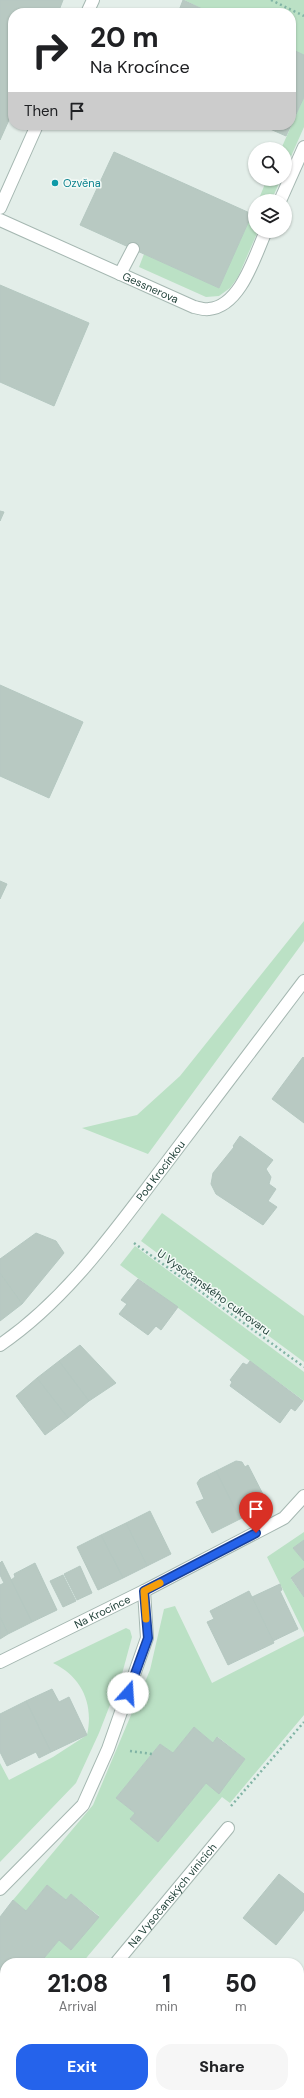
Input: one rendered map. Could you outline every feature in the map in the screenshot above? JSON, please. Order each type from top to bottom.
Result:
[{"type":"street","points":[[0,208],[35,130]]},
{"type":"street","points":[[283,194],[304,147]]},
{"type":"street","name":"Gessnerova","points":[[0,220],[194,307],[210,309],[223,304],[235,295],[243,282],[263,238]]},
{"type":"street","points":[[120,274],[133,249]]},
{"type":"street","name":"Pod Krocínkou","points":[[0,1346],[26,1327],[72,1282],[116,1229],[304,981]]},
{"type":"street","name":"Na Krocínce","points":[[0,1662],[144,1591],[284,1518],[304,1496]]},
{"type":"street","points":[[0,1889],[83,1805],[108,1749],[148,1638],[144,1591]]},
{"type":"street","name":"Na Vysočanských vinicích","points":[[120,1958],[228,1828]]},
{"type":"path","points":[[271,0],[288,8]]},
{"type":"path","name":"U Vysočanského cukrovaru","points":[[116,1229],[304,1367]]},
{"type":"path","points":[[228,1828],[230,1808],[304,1722]]},
{"type":"green space","points":[[184,0],[304,0],[304,55],[296,51],[296,8],[201,8]]},
{"type":"green space","points":[[304,97],[304,127],[292,154],[292,142],[284,142],[289,130],[296,130],[296,115]]},
{"type":"green space","points":[[264,186],[278,186],[274,194],[261,194]]},
{"type":"green space","points":[[248,223],[248,238],[255,238],[238,277],[230,288],[219,296],[206,297],[139,267],[144,254],[219,288]]},
{"type":"green space","points":[[304,921],[304,941],[148,1154],[82,1128],[137,1115],[180,1076]]},
{"type":"green space","points":[[162,1213],[304,1316],[304,1362],[141,1241]]},
{"type":"green space","points":[[135,1246],[304,1372],[304,1401],[120,1265]]},
{"type":"green space","points":[[304,1532],[304,1540],[293,1548],[304,1561],[304,1568],[291,1579],[304,1597],[304,1633],[267,1557]]},
{"type":"green space","points":[[175,1606],[212,1683],[304,1636],[304,1715],[230,1803],[222,1797],[86,1958],[44,1958],[59,1940],[71,1950],[99,1916],[71,1894],[66,1900],[47,1885],[26,1911],[13,1900],[93,1805],[150,1670],[164,1609]],"holes":[[[194,1727],[213,1743],[218,1737],[245,1759],[219,1793],[206,1783],[158,1842],[130,1819],[135,1813],[116,1798],[160,1744],[173,1753]]]},
{"type":"green space","points":[[126,1628],[130,1630],[132,1637],[122,1674],[99,1733],[76,1783],[0,1862],[0,1763],[9,1780],[53,1757],[87,1735],[89,1713],[84,1693],[72,1676],[53,1663]]},
{"type":"building","points":[[0,0],[63,0],[60,8],[8,8],[8,122],[0,140]]},
{"type":"building","points":[[183,0],[200,8],[180,8]]},
{"type":"building","points":[[296,51],[304,55],[304,97],[296,114]]},
{"type":"building","points":[[272,130],[289,130],[286,136]]},
{"type":"building","points":[[114,152],[248,212],[248,223],[219,288],[80,225]]},
{"type":"building","points":[[0,285],[89,323],[54,406],[0,382]]},
{"type":"building","points":[[0,511],[4,512],[0,521]]},
{"type":"building","points":[[0,685],[83,722],[49,798],[0,776]]},
{"type":"building","points":[[0,881],[7,884],[0,899]]},
{"type":"building","points":[[303,1057],[304,1058],[304,1123],[272,1099]]},
{"type":"building","points":[[240,1136],[273,1160],[266,1169],[271,1177],[269,1184],[276,1189],[268,1201],[277,1207],[263,1225],[216,1194],[211,1184],[213,1173],[234,1147],[233,1146]]},
{"type":"building","points":[[36,1233],[56,1241],[64,1253],[22,1304],[0,1273],[0,1259]]},
{"type":"building","points":[[0,1273],[22,1304],[0,1321]]},
{"type":"building","points":[[138,1279],[178,1307],[161,1330],[156,1326],[148,1335],[119,1314],[127,1304],[121,1300]]},
{"type":"building","points":[[80,1345],[116,1383],[89,1401],[59,1361]]},
{"type":"building","points":[[59,1361],[89,1401],[68,1418],[37,1378]]},
{"type":"building","points":[[250,1361],[303,1401],[295,1411],[291,1408],[280,1423],[230,1386],[232,1382],[230,1380],[243,1363],[247,1365]]},
{"type":"building","points":[[37,1378],[68,1418],[45,1435],[16,1396]]},
{"type":"building","points":[[236,1461],[242,1462],[245,1467],[248,1465],[268,1504],[240,1519],[216,1471]]},
{"type":"building","points":[[216,1471],[240,1519],[212,1533],[196,1502],[204,1499],[197,1483],[200,1479]]},
{"type":"building","points":[[150,1511],[171,1554],[147,1566],[126,1523]]},
{"type":"building","points":[[126,1523],[147,1566],[123,1578],[101,1535]]},
{"type":"building","points":[[101,1535],[123,1578],[98,1590],[77,1547]]},
{"type":"building","points":[[304,1540],[304,1561],[293,1548]]},
{"type":"building","points":[[2,1561],[32,1622],[8,1634],[0,1617],[0,1585],[4,1583],[0,1575],[0,1563]]},
{"type":"building","points":[[35,1563],[57,1610],[32,1622],[11,1580],[15,1577],[14,1574]]},
{"type":"building","points":[[80,1566],[92,1593],[77,1600],[64,1574]]},
{"type":"building","points":[[304,1568],[304,1597],[291,1578]]},
{"type":"building","points":[[63,1575],[76,1601],[63,1607],[50,1581]]},
{"type":"building","points":[[280,1584],[282,1590],[280,1591],[298,1629],[273,1641],[252,1597]]},
{"type":"building","points":[[249,1591],[274,1643],[228,1665],[207,1622],[214,1619],[210,1611]]},
{"type":"building","points":[[0,1617],[8,1634],[0,1639]]},
{"type":"building","points":[[52,1689],[59,1702],[69,1697],[87,1735],[51,1752],[26,1701]]},
{"type":"building","points":[[26,1701],[51,1752],[39,1758],[36,1752],[7,1766],[0,1752],[0,1714]]},
{"type":"building","points":[[194,1727],[213,1743],[217,1737],[245,1759],[219,1794],[206,1783],[158,1842],[130,1819],[135,1813],[116,1798],[160,1744],[173,1753]]},
{"type":"building","points":[[279,1874],[304,1894],[304,1910],[276,1945],[243,1918]]},
{"type":"building","points":[[47,1885],[66,1900],[71,1894],[99,1917],[71,1950],[59,1940],[44,1958],[0,1958],[0,1917],[13,1900],[26,1911]]},
{"type":"slow traffic","points":[[146,1619],[144,1591],[160,1583]]},
{"type":"place","name":"Ozvěna","points":[[55,183]]},
{"type":"route","points":[[128,1693],[148,1638],[144,1591],[256,1533]]}]
